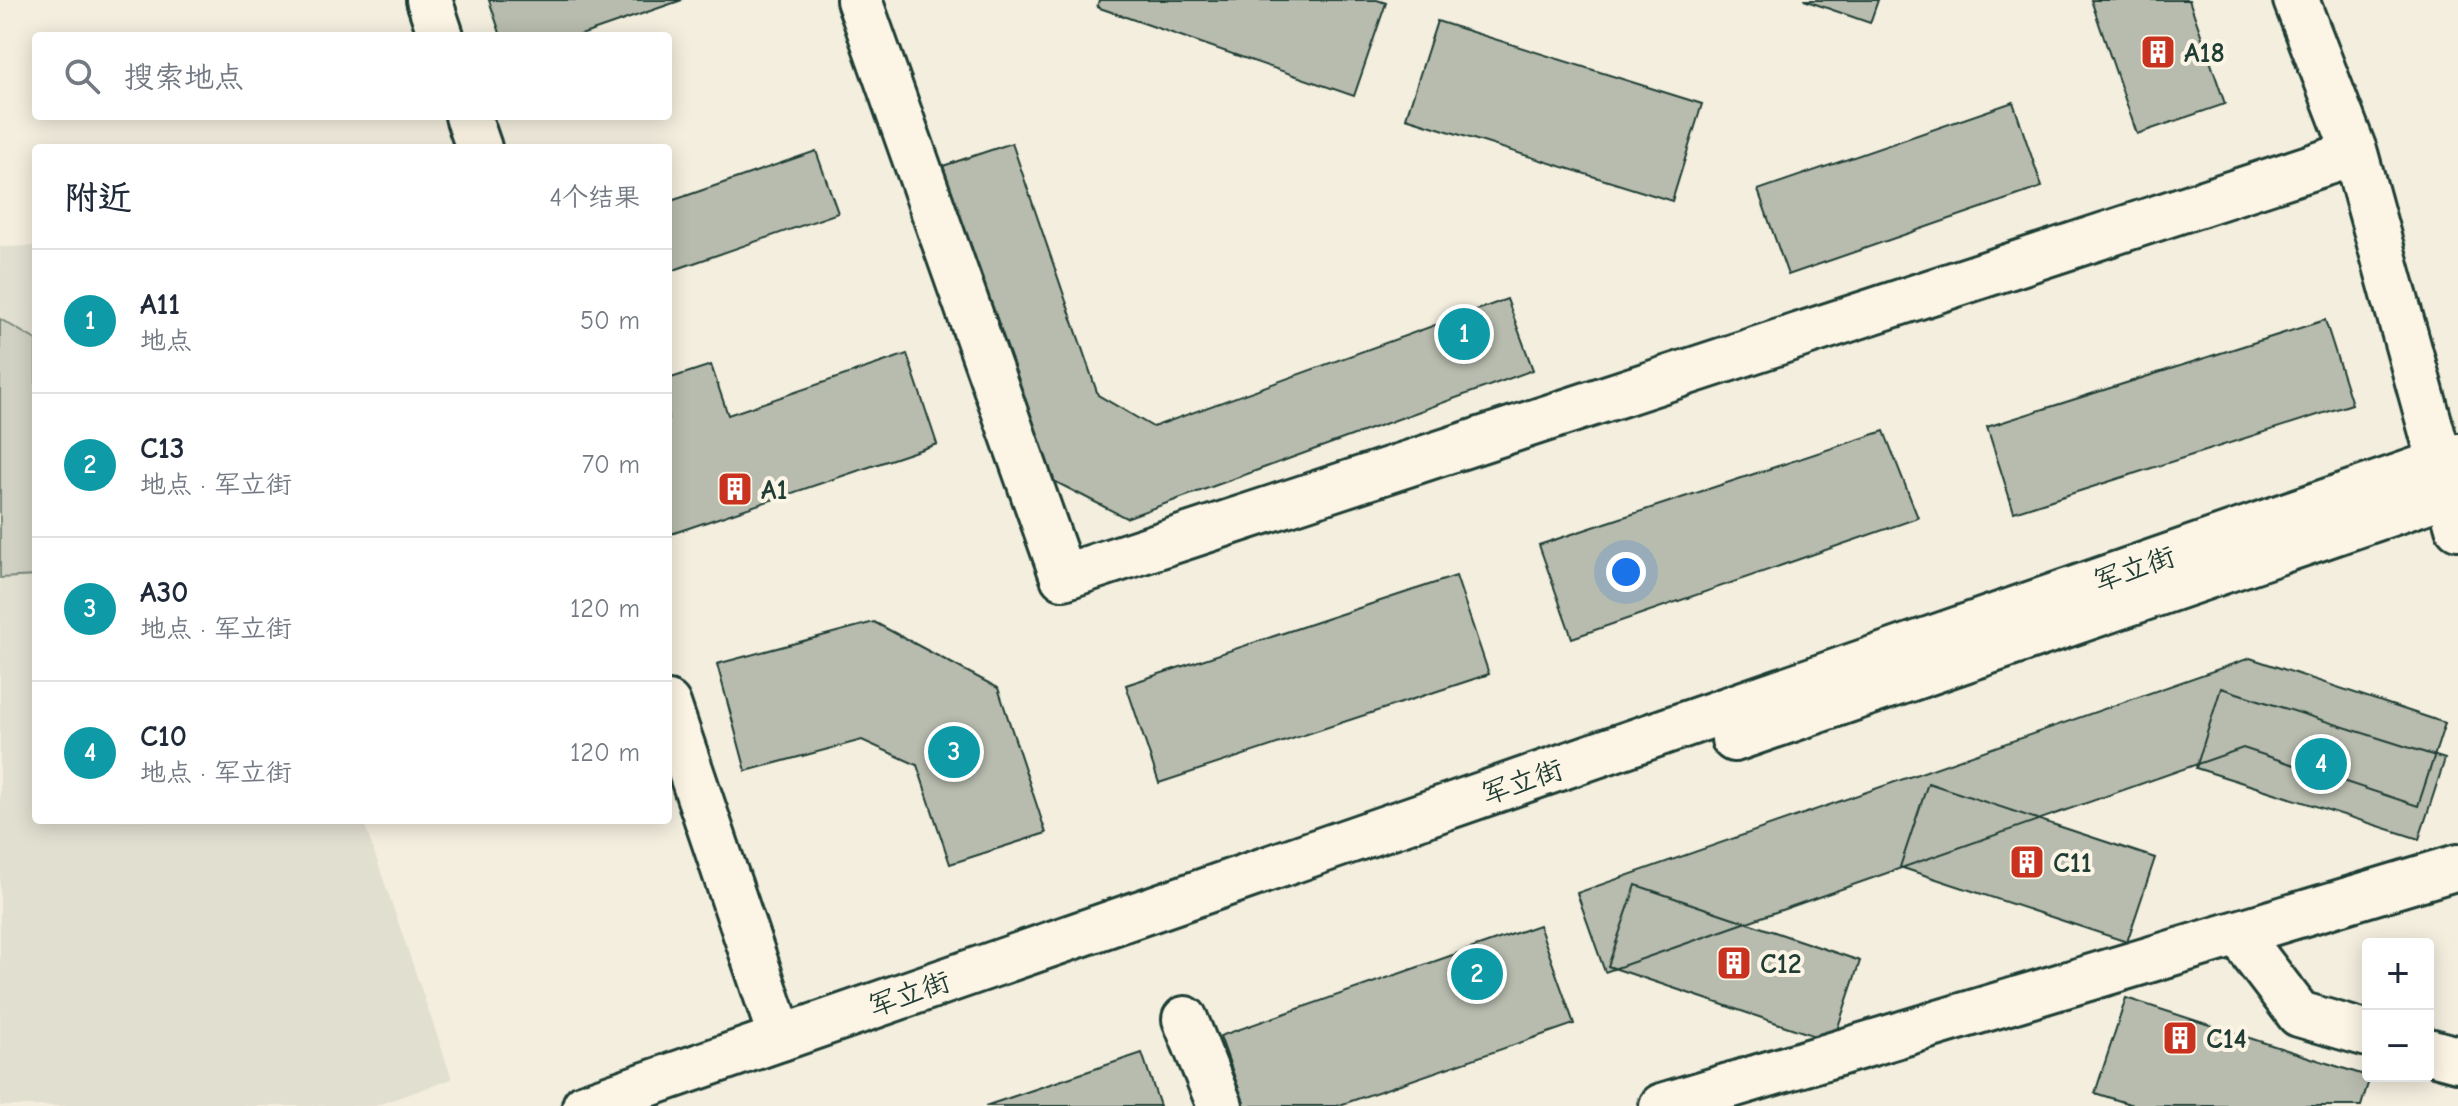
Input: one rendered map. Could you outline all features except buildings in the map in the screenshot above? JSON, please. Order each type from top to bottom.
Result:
[{"type":"street","points":[[429,0],[440,32]]},
{"type":"street","points":[[859,0],[1063,577],[2355,153]]},
{"type":"street","points":[[2296,0],[2355,153],[2453,486]]},
{"type":"street","points":[[469,120],[478,144]]},
{"type":"street","name":"军立街","points":[[585,1106],[781,1038],[2453,486]]},
{"type":"street","name":"军立街","points":[[669,1106],[2453,486]]},
{"type":"street","points":[[672,716],[781,1038]]},
{"type":"street","points":[[1662,1106],[2458,867]]},
{"type":"street","points":[[2245,931],[2251,951],[2299,1014],[2362,1032]]},
{"type":"street","points":[[1185,1019],[1220,1106]]},
{"type":"street","points":[[2434,1053],[2458,1059]]},
{"type":"shaded area","points":[[32,246],[32,824],[364,824],[452,1079],[375,1106],[0,1106],[0,247]]},
{"type":"shaded area","points":[[0,319],[32,338],[32,576],[0,578]]},
{"type":"place","name":"A18","points":[[2158,52]]},
{"type":"place","name":"A11","points":[[1464,334]]},
{"type":"place","name":"A1","points":[[735,489]]},
{"type":"place","name":"A30","points":[[954,752]]},
{"type":"place","name":"C10","points":[[2321,764]]},
{"type":"place","name":"C11","points":[[2027,862]]},
{"type":"place","name":"C12","points":[[1734,963]]},
{"type":"place","name":"C13","points":[[1477,974]]},
{"type":"place","name":"C14","points":[[2180,1038]]}]
